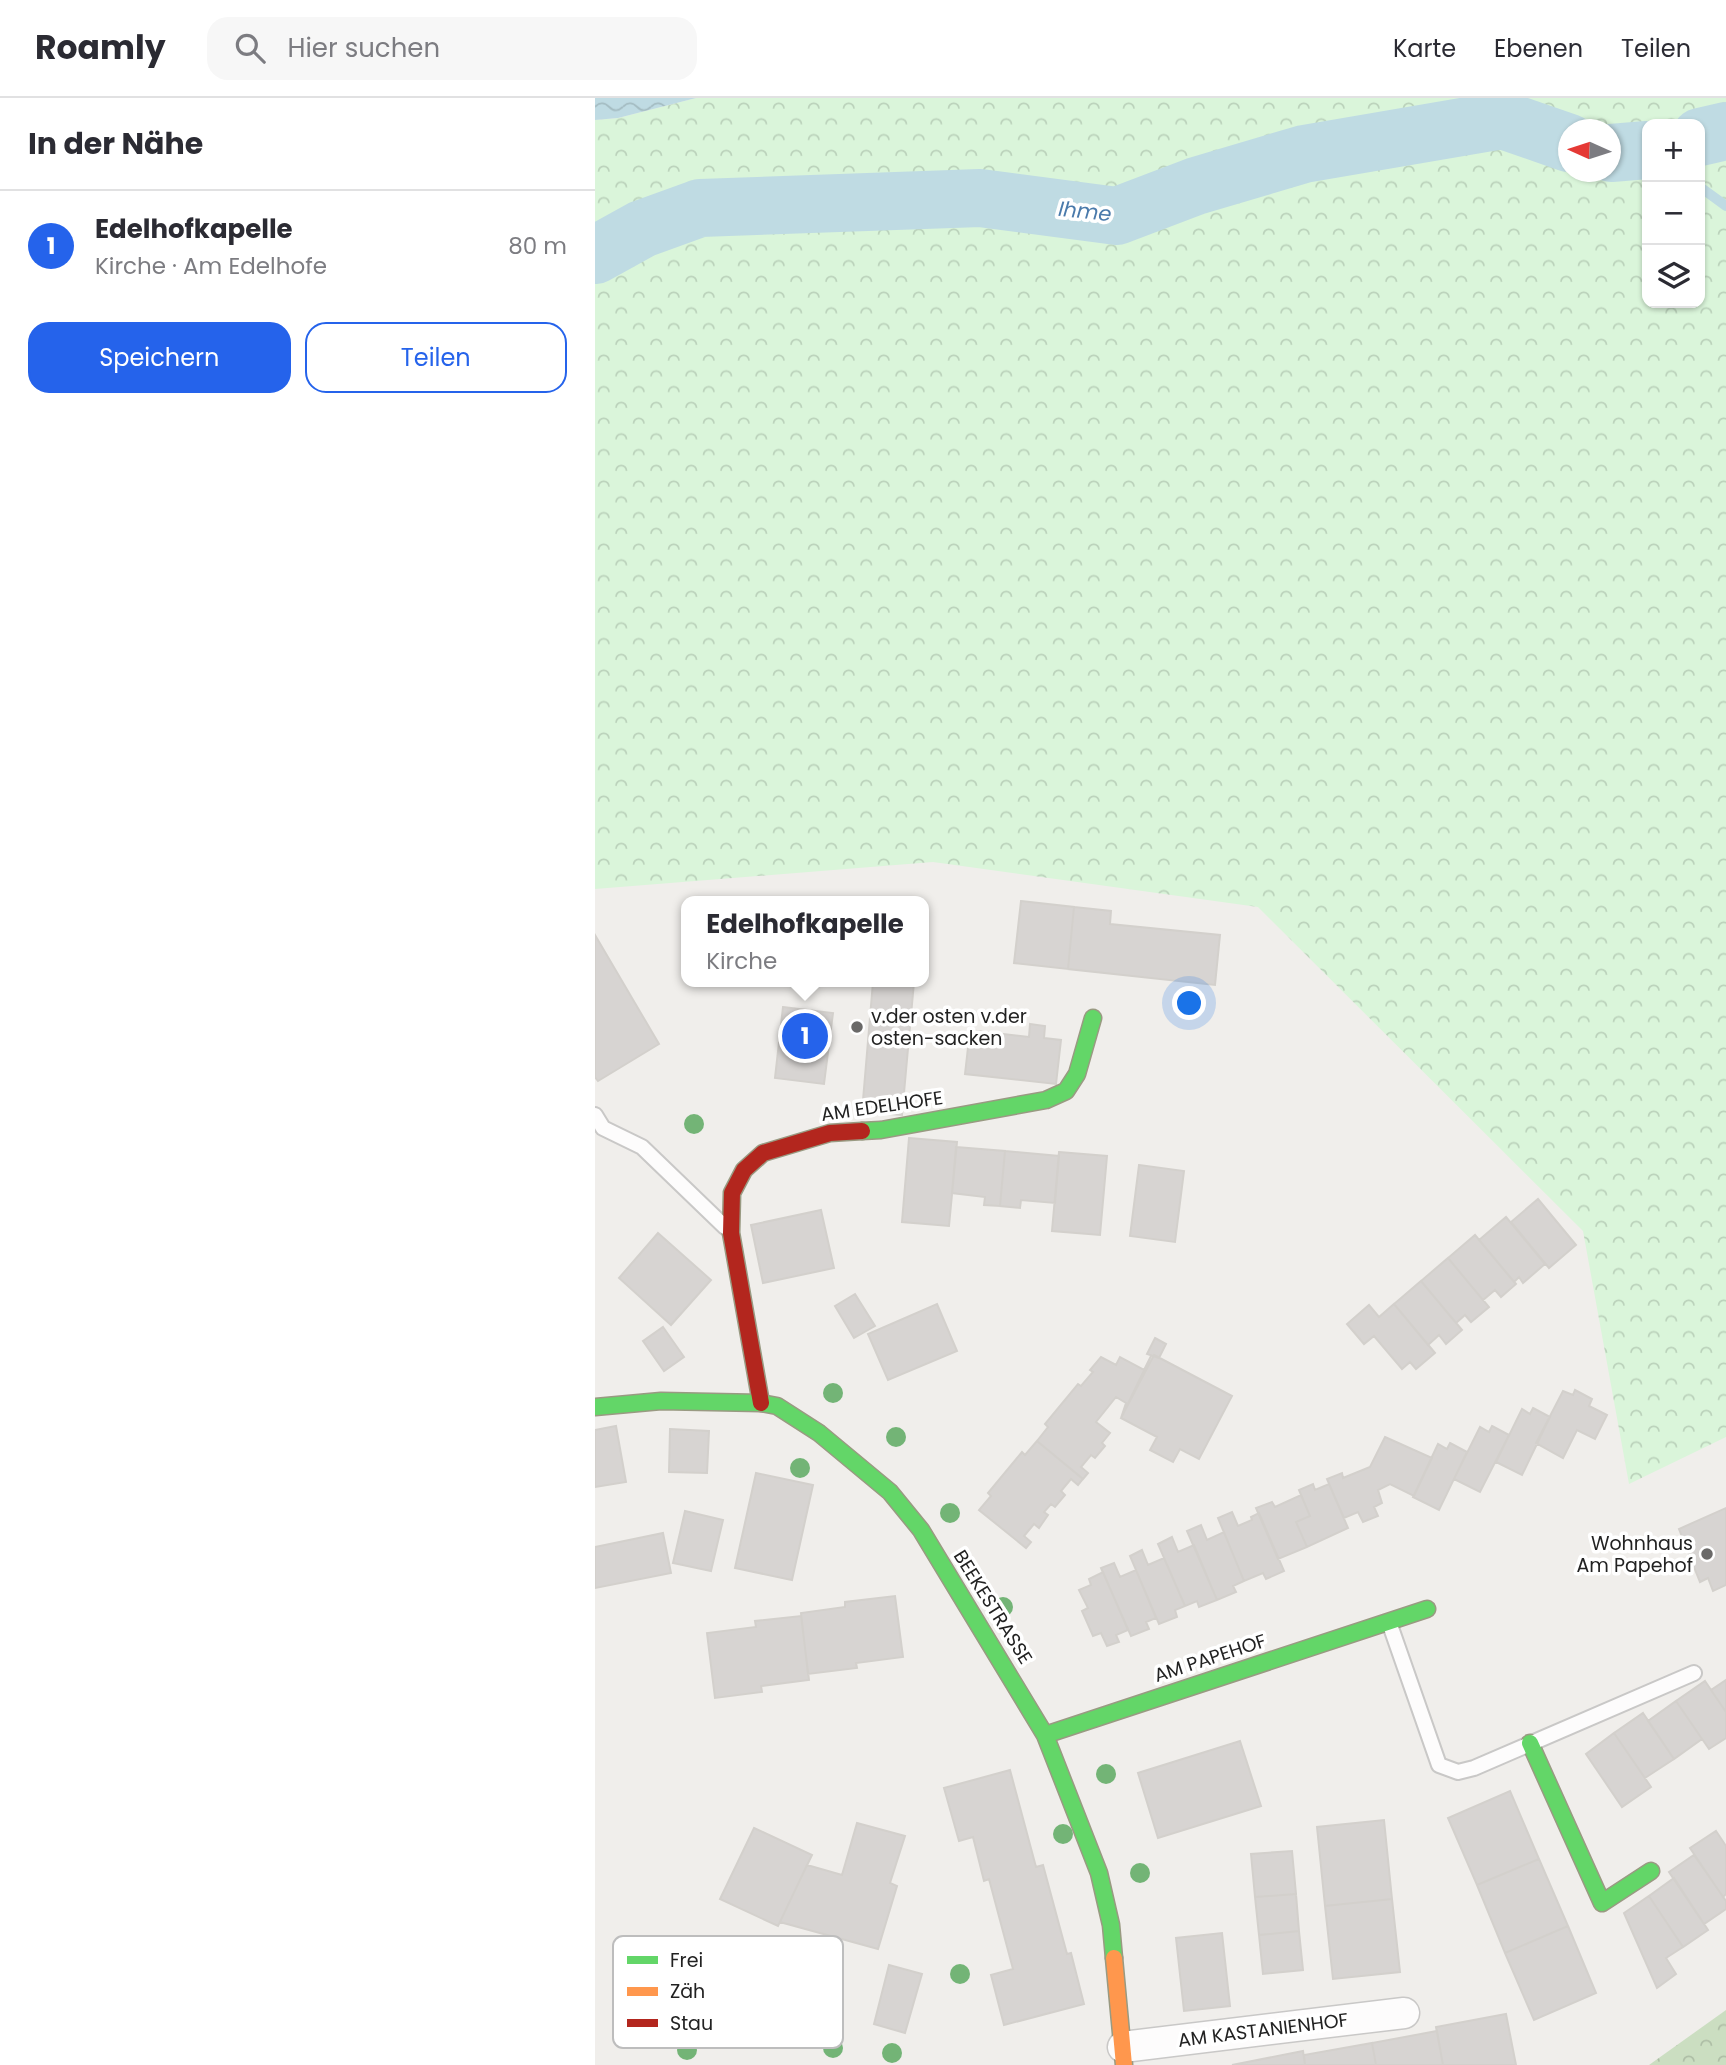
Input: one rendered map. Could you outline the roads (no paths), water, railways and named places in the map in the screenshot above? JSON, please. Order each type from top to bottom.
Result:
[{"type":"street","name":"AM EDELHOFE","points":[[761,1403],[731,1233],[732,1193],[744,1170],[763,1153],[830,1133],[881,1130],[1046,1100],[1066,1091],[1077,1074],[1093,1018]]},
{"type":"street","name":"BEEKESTRASSE","points":[[595,1407],[661,1401],[761,1403],[778,1406],[819,1433],[890,1492],[921,1530],[1045,1735],[1099,1873],[1111,1925],[1123,2056]]},
{"type":"street","name":"AM PAPEHOF","points":[[1045,1735],[1427,1609]]},
{"type":"street","points":[[1530,1743],[1601,1903],[1651,1871]]},
{"type":"street","name":"AM KASTANIENHOF","points":[[1123,2056],[1404,2013]]},
{"type":"lane","points":[[595,1115],[603,1128],[642,1147],[731,1233]]},
{"type":"lane","points":[[1389,1621],[1439,1765],[1458,1772],[1473,1768],[1694,1673]]},
{"type":"water","points":[[595,98],[696,98],[618,118],[595,120]]},
{"type":"waterway","name":"Ihme","points":[[595,255],[642,229],[700,208],[980,198],[1117,216],[1196,186],[1304,154],[1503,120],[1558,139]]},
{"type":"waterway","name":"Ihme","points":[[1705,136],[1726,131]]},
{"type":"waterway","name":"Ihme","points":[[1621,152],[1642,150]]},
{"type":"waterway","points":[[1705,191],[1726,206]]},
{"type":"place","name":"v.der osten v.der osten-sacken","points":[[857,1027]]},
{"type":"place","name":"Edelhofkapelle","points":[[805,1036]]},
{"type":"place","name":"Wohnhaus Am Papehof","points":[[1707,1554]]}]
